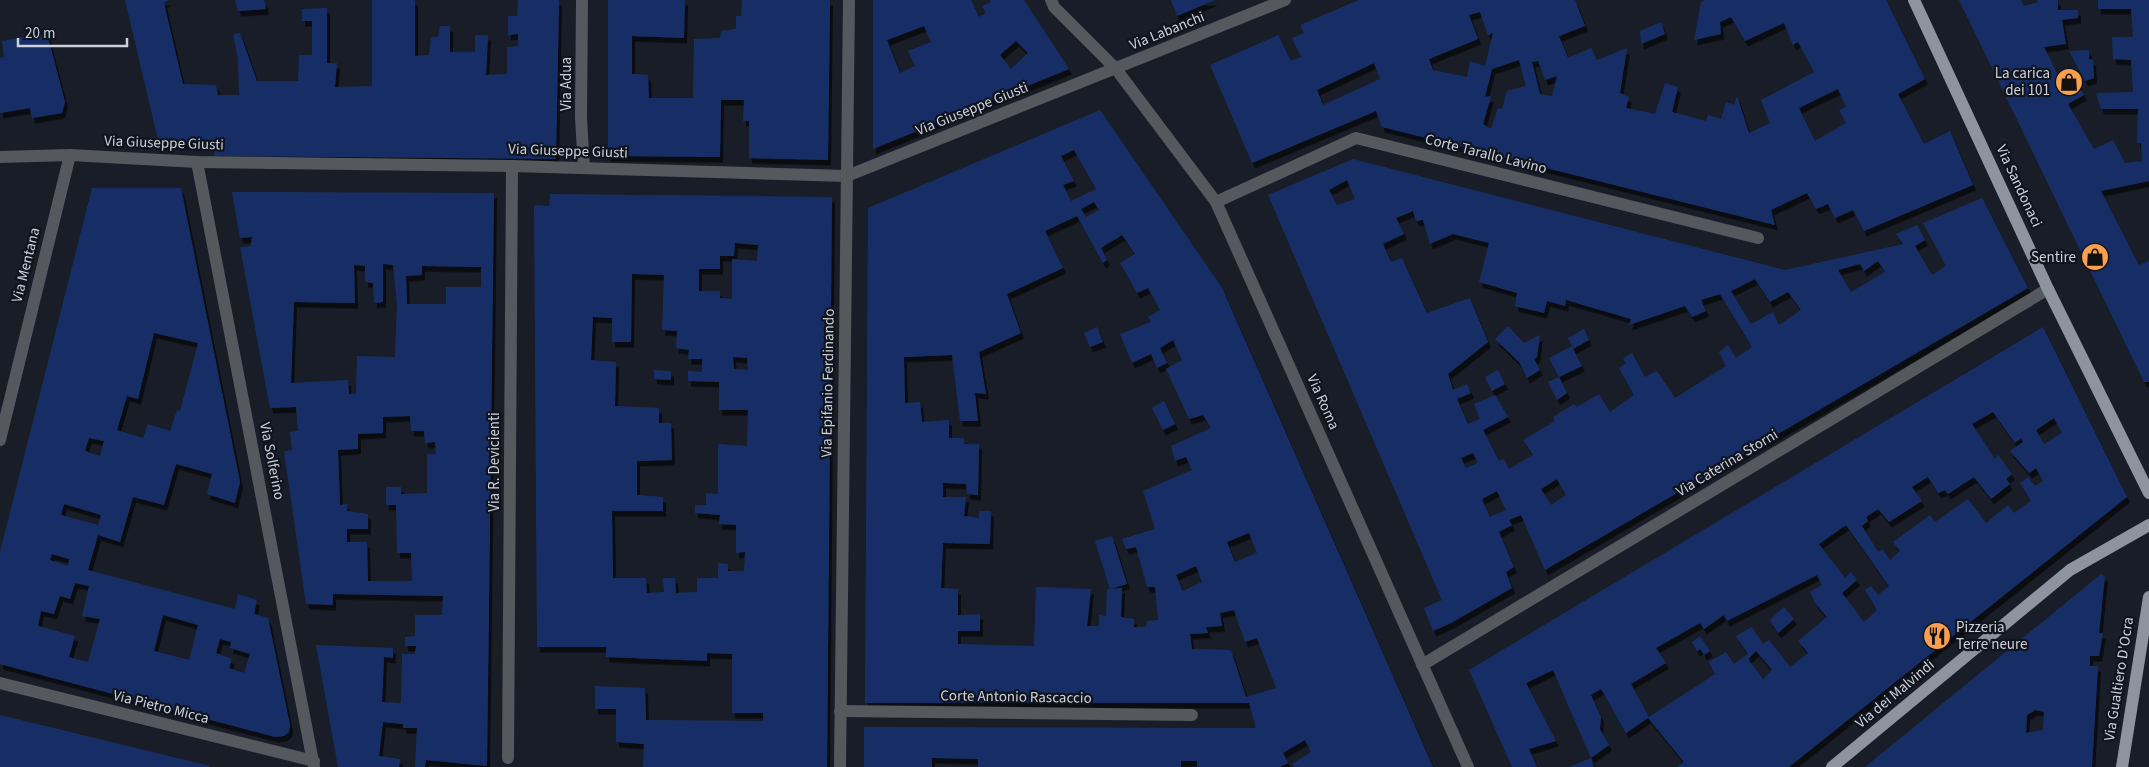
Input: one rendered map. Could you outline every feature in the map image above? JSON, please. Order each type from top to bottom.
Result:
[{"type":"main road","name":"Via Sandonaci","points":[[1914,0],[2048,290],[2149,493]]},
{"type":"main road","name":"Via dei Malvindi","points":[[1832,767],[2070,570],[2149,525]]},
{"type":"main road","name":"Via Gualtiero D'Ocra","points":[[2122,767],[2149,597]]},
{"type":"street","name":"Via Adua","points":[[582,0],[584,168]]},
{"type":"street","name":"Via Epifanio Ferdinando","points":[[840,767],[849,0]]},
{"type":"street","name":"Via Roma","points":[[1051,0],[1054,7],[1116,69],[1216,202],[1468,767]]},
{"type":"street","name":"Via Labanchi","points":[[1116,69],[1285,0]]},
{"type":"street","name":"Via Giuseppe Giusti","points":[[0,157],[70,155],[197,162],[512,166],[847,176],[1116,69]]},
{"type":"street","name":"Corte Tarallo Lavino","points":[[1216,202],[1356,138],[1758,238]]},
{"type":"street","name":"Via Mentana","points":[[0,440],[70,155]]},
{"type":"street","name":"Via Solferino","points":[[197,162],[314,764]]},
{"type":"street","name":"Via R. Devicienti","points":[[508,758],[512,166]]},
{"type":"street","name":"Via Caterina Storni","points":[[1422,664],[2048,290]]},
{"type":"street","name":"Via Pietro Micca","points":[[0,683],[314,764]]},
{"type":"street","name":"Corte Antonio Rascaccio","points":[[840,711],[1192,714]]},
{"type":"building","points":[[125,0],[169,0],[164,3],[183,84],[216,85],[218,95],[239,95],[238,59],[233,34],[240,33],[257,81],[298,81],[299,55],[312,55],[312,21],[302,21],[302,9],[327,8],[327,63],[337,63],[335,87],[372,86],[372,0],[415,0],[415,56],[429,55],[431,37],[438,37],[440,26],[450,26],[450,52],[475,52],[475,35],[488,35],[486,75],[507,74],[507,47],[518,46],[518,34],[508,35],[508,16],[517,16],[518,0],[559,0],[556,159],[214,156],[215,144],[159,144]]},
{"type":"building","points":[[235,0],[264,0],[266,9],[238,11]]},
{"type":"building","points":[[608,0],[685,0],[684,38],[632,36],[632,74],[648,75],[649,98],[693,98],[694,39],[720,38],[721,31],[736,29],[736,16],[741,16],[742,0],[830,0],[828,160],[749,158],[749,121],[743,121],[744,100],[721,100],[720,157],[608,156]]},
{"type":"building","points":[[873,0],[971,0],[979,17],[986,13],[982,6],[991,2],[990,0],[1024,0],[1069,69],[873,149]],"holes":[[[924,26],[931,42],[908,51],[915,66],[900,73],[887,40]],[[1016,41],[1028,53],[1011,69],[1000,55]]]},
{"type":"building","points":[[1171,0],[1215,0],[1177,16]]},
{"type":"building","points":[[1359,0],[1575,0],[1585,26],[1559,36],[1568,58],[1591,48],[1597,60],[1627,48],[1620,93],[1629,97],[1626,108],[1655,114],[1665,83],[1678,87],[1672,112],[1706,121],[1708,115],[1721,119],[1726,102],[1734,105],[1737,96],[1749,133],[1770,123],[1761,100],[1814,72],[1798,42],[1793,45],[1784,23],[1745,41],[1731,17],[1720,22],[1721,34],[1694,40],[1701,2],[1706,0],[1886,0],[1925,79],[1898,94],[1924,144],[1950,131],[1973,185],[1864,231],[1853,210],[1835,218],[1828,204],[1816,209],[1807,193],[1771,210],[1775,225],[1382,127],[1376,111],[1252,163],[1210,65],[1278,35],[1291,61],[1301,57],[1292,38],[1304,33],[1300,25]],"holes":[[[1480,12],[1488,35],[1493,33],[1485,66],[1470,61],[1467,77],[1433,70],[1429,59],[1478,39],[1469,15]],[[1519,60],[1526,86],[1507,91],[1502,109],[1498,108],[1491,129],[1483,124],[1491,96],[1485,97],[1492,69]],[[1538,61],[1545,80],[1557,76],[1552,96],[1540,94],[1532,62]],[[1374,63],[1380,79],[1323,105],[1317,90]],[[1838,89],[1846,107],[1839,110],[1846,123],[1815,141],[1799,108]]]},
{"type":"building","points":[[1959,0],[2021,0],[2024,6],[2038,2],[2037,0],[2058,0],[2058,10],[2078,10],[2078,18],[2062,20],[2066,44],[2044,47],[2067,92],[2079,86],[2084,95],[2068,104],[2094,149],[2113,140],[2125,163],[2142,161],[2141,143],[2137,143],[2138,109],[2101,109],[2096,93],[2133,92],[2131,60],[2113,59],[2112,37],[2133,37],[2131,9],[2098,9],[2098,0],[2149,0],[2149,181],[2101,191],[2139,265],[2149,261],[2149,382],[2144,382]]},
{"type":"building","points":[[1661,22],[1665,34],[1641,44],[1640,31]]},
{"type":"building","points":[[47,33],[65,102],[62,113],[32,118],[30,108],[0,113],[0,58],[4,57],[2,41]]},
{"type":"building","points":[[2089,50],[2089,59],[2093,60],[2094,78],[2085,81],[2069,51]]},
{"type":"building","points":[[1100,110],[1222,288],[1433,767],[1294,767],[1292,764],[1311,752],[1305,740],[1283,753],[1288,763],[1280,767],[1197,767],[1197,761],[1181,761],[1181,767],[978,767],[978,759],[932,758],[932,767],[864,767],[864,727],[1256,728],[1249,703],[865,703],[868,208]],"holes":[[[1074,150],[1096,189],[1071,201],[1063,185],[1074,181],[1061,156]],[[1094,202],[1099,210],[1086,217],[1081,209]],[[1077,216],[1103,263],[1107,260],[1101,248],[1122,235],[1135,254],[1120,263],[1137,293],[1148,288],[1160,310],[1148,317],[1151,322],[1120,334],[1132,363],[1151,354],[1157,368],[1167,363],[1160,348],[1173,340],[1182,360],[1166,369],[1189,419],[1203,415],[1211,428],[1171,446],[1175,461],[1186,457],[1192,470],[1143,491],[1155,529],[1122,539],[1126,549],[1136,547],[1147,587],[1155,587],[1158,620],[1147,621],[1146,627],[1134,627],[1134,619],[1121,617],[1122,588],[1107,589],[1106,616],[1099,615],[1099,626],[1087,626],[1091,589],[1036,587],[1034,646],[958,644],[958,631],[980,631],[980,614],[958,615],[958,589],[941,588],[943,543],[990,544],[991,511],[979,511],[979,518],[964,516],[966,497],[943,497],[943,483],[966,484],[967,494],[978,495],[979,444],[964,444],[964,438],[949,438],[949,420],[922,422],[920,402],[905,403],[904,357],[952,355],[960,421],[978,421],[975,393],[986,394],[979,352],[1021,333],[1007,294],[1063,268],[1045,231]],[[1249,533],[1257,553],[1235,562],[1227,542]],[[1196,566],[1202,582],[1183,591],[1176,575]],[[1234,610],[1245,642],[1257,638],[1276,688],[1246,697],[1231,650],[1192,649],[1190,634],[1208,633],[1206,627],[1222,626],[1220,613]]]},
{"type":"building","points":[[1353,159],[1785,270],[1903,244],[1896,234],[1917,225],[1925,240],[1915,246],[1932,275],[1946,266],[1923,223],[1982,198],[2028,288],[1545,570],[1521,515],[1509,520],[1512,525],[1499,532],[1514,567],[1506,572],[1512,588],[1451,623],[1433,631],[1424,608],[1442,600],[1268,195]],"holes":[[[1347,180],[1355,199],[1337,205],[1329,190]],[[1413,211],[1416,221],[1423,220],[1430,244],[1453,234],[1489,243],[1479,282],[1517,293],[1515,306],[1544,313],[1547,301],[1565,306],[1566,300],[1631,319],[1629,325],[1685,306],[1692,317],[1706,311],[1701,300],[1720,294],[1752,347],[1736,358],[1728,345],[1719,352],[1726,366],[1675,398],[1657,371],[1645,377],[1632,353],[1623,359],[1626,363],[1619,368],[1634,395],[1610,412],[1599,394],[1577,407],[1574,404],[1553,417],[1555,421],[1523,440],[1533,455],[1509,469],[1504,459],[1499,461],[1483,430],[1508,417],[1495,395],[1474,404],[1480,419],[1468,424],[1457,399],[1471,393],[1467,384],[1453,390],[1448,374],[1488,342],[1470,298],[1427,313],[1402,258],[1391,262],[1383,244],[1404,234],[1396,218]],[[1878,261],[1885,272],[1851,292],[1838,270],[1860,264],[1864,271]],[[1755,279],[1770,302],[1788,292],[1801,310],[1779,325],[1773,312],[1751,324],[1731,291]],[[1473,453],[1478,463],[1466,468],[1461,458]],[[1557,479],[1566,495],[1551,505],[1541,489]],[[1497,491],[1506,510],[1490,517],[1482,499]]]},
{"type":"building","points":[[92,188],[181,188],[240,482],[235,503],[207,494],[212,474],[176,464],[164,505],[133,497],[120,542],[98,535],[88,570],[235,609],[238,594],[257,600],[254,614],[268,618],[290,725],[289,732],[284,736],[275,737],[0,664],[0,552]],"holes":[[[154,333],[198,343],[180,411],[177,410],[170,431],[148,424],[143,438],[117,430],[127,396],[138,399]],[[89,438],[104,441],[100,456],[85,451]],[[64,504],[101,515],[98,525],[61,515]],[[52,554],[69,559],[68,566],[50,560]],[[75,583],[89,586],[82,616],[100,619],[88,662],[69,657],[75,636],[38,626],[41,611],[54,614],[60,596],[70,599]],[[163,615],[198,625],[189,660],[154,651]],[[220,639],[231,642],[230,648],[250,654],[244,673],[229,668],[232,659],[216,653]]]},
{"type":"building","points":[[232,192],[494,193],[487,766],[426,760],[425,767],[415,767],[417,728],[403,728],[403,724],[383,722],[379,756],[400,759],[399,767],[338,767],[316,645],[393,648],[393,658],[384,657],[382,702],[401,703],[402,654],[415,654],[416,646],[405,646],[405,637],[415,636],[415,615],[442,615],[443,596],[333,594],[333,605],[306,604],[284,451],[292,450],[290,432],[298,431],[296,407],[270,408],[240,247],[251,246],[252,237],[240,238]],"holes":[[[383,264],[393,265],[397,304],[395,357],[357,356],[356,394],[349,394],[348,380],[291,383],[294,302],[355,303],[354,265],[365,266],[365,282],[373,283],[374,303],[383,302]],[[422,266],[481,267],[481,287],[446,287],[446,304],[407,304],[406,276],[422,275]],[[410,416],[411,431],[424,431],[425,443],[435,442],[436,454],[427,454],[427,493],[401,494],[401,487],[386,487],[386,505],[396,505],[397,553],[411,553],[412,581],[368,581],[367,542],[347,542],[347,529],[368,529],[368,514],[347,511],[347,504],[340,505],[338,450],[358,449],[358,434],[383,433],[383,417]]]},
{"type":"building","points":[[550,194],[832,197],[827,767],[643,767],[644,744],[616,742],[616,709],[595,709],[595,686],[645,688],[646,720],[763,721],[763,713],[732,713],[732,654],[707,653],[707,661],[606,657],[606,647],[537,647],[534,205],[549,206]],"holes":[[[735,243],[758,245],[757,261],[732,259],[732,299],[720,298],[720,291],[699,291],[699,269],[720,269],[720,256],[734,256]],[[632,274],[664,275],[662,330],[677,331],[676,348],[689,350],[688,359],[702,359],[702,372],[688,371],[688,381],[719,382],[719,410],[748,410],[747,446],[718,444],[718,494],[706,493],[706,505],[695,505],[695,513],[720,515],[719,524],[736,525],[736,553],[745,552],[744,571],[728,571],[728,564],[718,563],[718,578],[697,578],[697,592],[676,593],[675,578],[663,578],[664,592],[647,593],[646,578],[613,578],[612,511],[663,511],[663,497],[637,495],[637,461],[672,460],[671,423],[659,423],[659,408],[615,406],[616,362],[591,360],[593,317],[612,318],[612,342],[631,342]],[[733,357],[747,358],[748,370],[734,369]]]},
{"type":"building","points":[[1508,326],[1524,343],[1540,335],[1537,357],[1534,359],[1540,370],[1527,378],[1520,363],[1495,339]]},
{"type":"building","points":[[1097,327],[1103,342],[1090,347],[1084,333]]},
{"type":"building","points":[[2043,327],[2127,497],[1789,767],[1677,767],[1684,762],[1648,718],[1626,733],[1601,689],[1591,695],[1601,717],[1600,729],[1609,745],[1591,758],[1553,670],[1526,683],[1556,741],[1529,749],[1537,767],[1512,767],[1469,670]],"holes":[[[1993,412],[2015,443],[2021,438],[2023,442],[2010,451],[2029,473],[2036,468],[2043,481],[2035,486],[2028,477],[2020,483],[2031,501],[2014,513],[2008,505],[1986,523],[1968,499],[1935,522],[1930,515],[1893,542],[1900,551],[1890,560],[1882,549],[1878,552],[1862,526],[1868,521],[1866,517],[1878,509],[1889,522],[1922,501],[1912,487],[1928,477],[1938,493],[1945,490],[1948,494],[1974,477],[1991,499],[2010,484],[2006,479],[2012,474],[1998,455],[1995,459],[1972,424]],[[2054,418],[2062,433],[2044,444],[2036,430]],[[1846,525],[1889,586],[1878,595],[1871,586],[1865,590],[1877,610],[1864,622],[1842,593],[1857,580],[1851,572],[1845,578],[1819,544]],[[1817,575],[1822,585],[1810,592],[1815,603],[1827,617],[1798,641],[1808,653],[1790,667],[1769,640],[1763,644],[1752,627],[1736,636],[1748,654],[1734,664],[1726,652],[1709,662],[1715,674],[1649,717],[1631,684],[1666,663],[1656,648],[1700,623],[1704,629],[1724,615],[1727,621]],[[1756,651],[1772,670],[1763,679],[1748,659]]]},
{"type":"building","points":[[1584,329],[1589,340],[1573,349],[1582,366],[1559,377],[1549,358],[1572,346],[1568,338]]},
{"type":"building","points":[[654,370],[671,371],[671,380],[654,379]]},
{"type":"building","points":[[1498,370],[1505,384],[1492,391],[1485,377]]},
{"type":"building","points":[[1559,377],[1567,393],[1557,400],[1548,382]]},
{"type":"building","points":[[1164,401],[1175,424],[1163,430],[1152,408]]},
{"type":"building","points":[[1112,536],[1127,584],[1110,589],[1095,541]]},
{"type":"building","points":[[2101,574],[2105,576],[2099,633],[2103,633],[2099,656],[2090,656],[2090,666],[2098,666],[2092,767],[1865,767]],"holes":[[[2035,710],[2044,712],[2043,730],[2026,733],[2027,715]]]},
{"type":"building","points":[[1784,607],[1794,619],[1778,633],[1770,620]]},
{"type":"building","points":[[1700,636],[1710,651],[1704,655],[1701,649],[1697,651],[1692,642]]},
{"type":"building","points":[[0,715],[210,766],[210,767],[0,767]]},
{"type":"building","points":[[1591,758],[1594,767],[1569,767]]},
{"type":"place","name":"La carica dei 101","points":[[2069,82]]},
{"type":"place","name":"Sentire","points":[[2095,257]]},
{"type":"place","name":"Pizzeria Terre neure","points":[[1937,636]]}]
